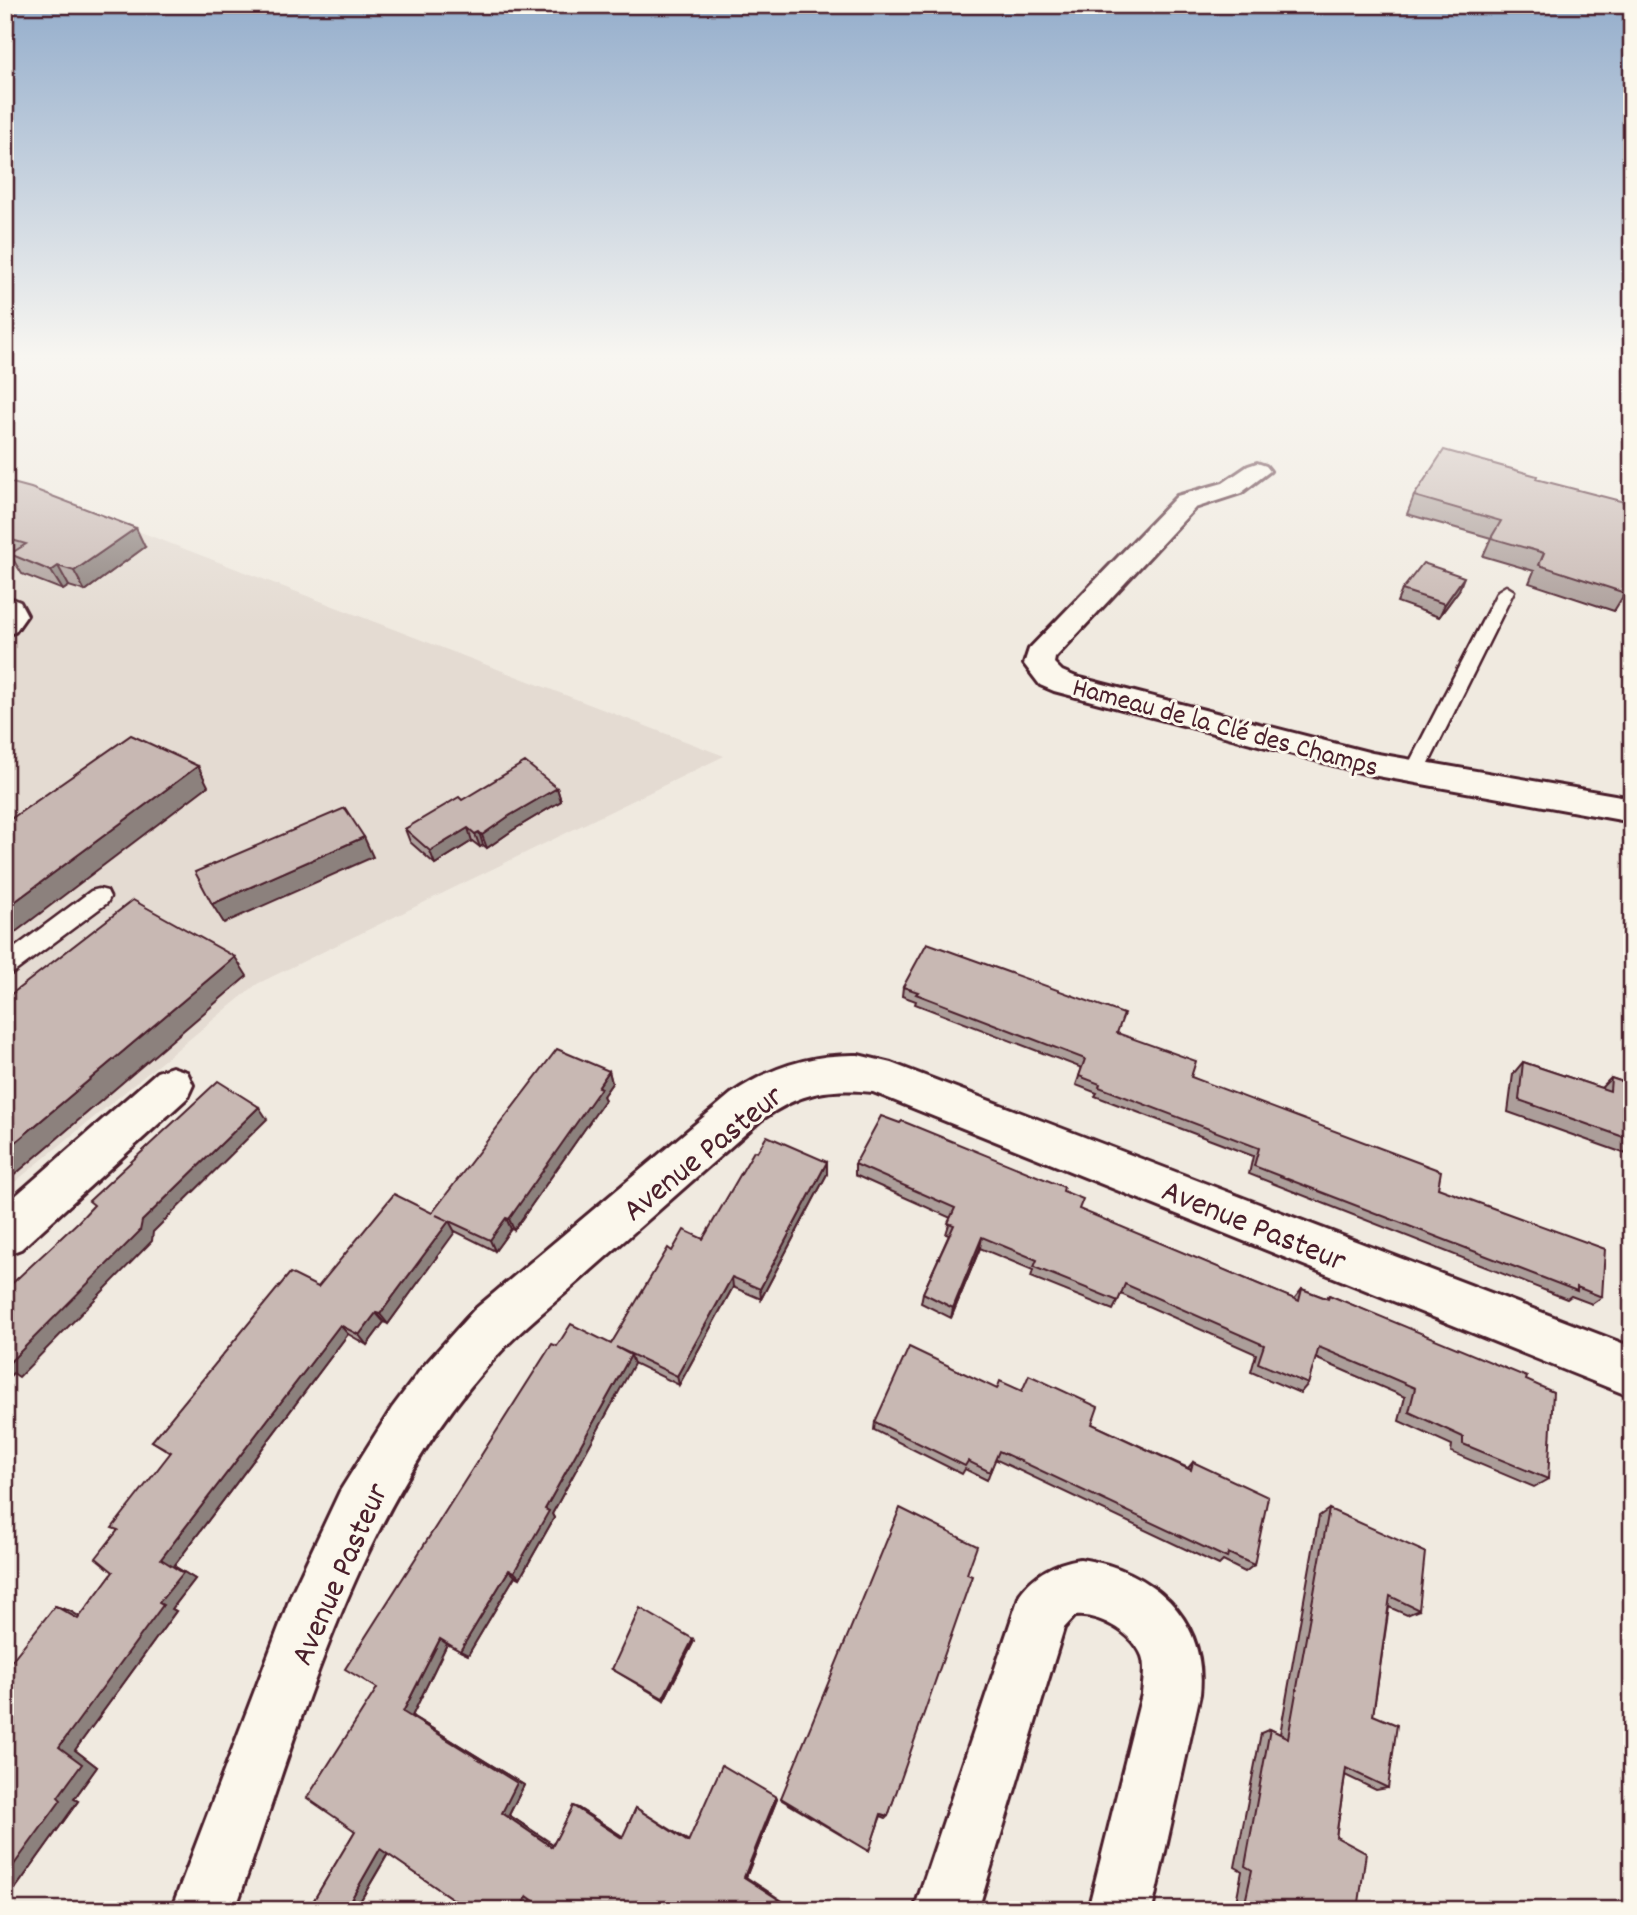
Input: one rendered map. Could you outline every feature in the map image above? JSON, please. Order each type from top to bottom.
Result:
[{"type":"street","name":"Hameau de la Clé des Champs","points":[[1257,471],[1232,488],[1185,502],[1040,656],[1039,664],[1051,678],[1065,684],[1413,773],[1632,810]]},
{"type":"street","points":[[5,605],[10,608],[12,615],[5,626]]},
{"type":"street","name":"Avenue Pasteur","points":[[203,1910],[277,1715],[312,1613],[359,1510],[410,1426],[440,1386],[491,1327],[746,1107],[765,1092],[786,1082],[825,1072],[876,1074],[1632,1372]]},
{"type":"street","points":[[5,1234],[172,1085]]},
{"type":"street","points":[[946,1910],[1040,1614],[1051,1599],[1066,1589],[1087,1587],[1111,1596],[1149,1619],[1167,1644],[1174,1668],[1171,1694],[1120,1910]]},
{"type":"lane","points":[[1413,773],[1506,591]]},
{"type":"lane","points":[[5,967],[99,897]]},
{"type":"shaded area","points":[[5,480],[724,756],[257,984],[5,1190]]},
{"type":"building","points":[[1444,450],[1537,476],[1536,479],[1632,504],[1632,575],[1625,593],[1539,565],[1544,553],[1491,538],[1501,521],[1414,496]]},
{"type":"building","points":[[5,481],[31,488],[136,528],[74,571],[58,566],[51,571],[10,554],[26,544],[5,538]]},
{"type":"building","points":[[1423,563],[1464,577],[1445,604],[1402,590]]},
{"type":"building","points":[[131,735],[198,766],[5,909],[5,823]]},
{"type":"building","points":[[525,762],[557,788],[482,835],[479,832],[475,834],[468,828],[430,851],[405,829],[459,797],[462,800]]},
{"type":"building","points":[[345,808],[364,837],[212,904],[195,872]]},
{"type":"building","points":[[133,900],[235,957],[5,1151],[5,999]]},
{"type":"building","points":[[927,943],[1124,1014],[1117,1033],[1196,1061],[1191,1077],[1441,1171],[1438,1188],[1605,1249],[1602,1297],[1577,1287],[1577,1291],[1254,1166],[1259,1148],[1099,1087],[1100,1084],[1079,1076],[1085,1059],[916,994],[918,992],[903,987]]},
{"type":"building","points":[[557,1049],[609,1071],[598,1087],[601,1088],[509,1219],[506,1218],[490,1240],[449,1221],[380,1314],[376,1313],[359,1335],[340,1325],[161,1559],[183,1573],[159,1603],[163,1605],[59,1747],[82,1764],[58,1797],[61,1800],[5,1877],[5,1669],[55,1606],[78,1619],[113,1572],[96,1558],[118,1530],[112,1528],[171,1452],[152,1441],[290,1273],[318,1287],[394,1194],[432,1213]]},
{"type":"building","points":[[1523,1062],[1610,1091],[1611,1078],[1632,1085],[1632,1140],[1519,1100]]},
{"type":"building","points":[[218,1081],[259,1107],[142,1221],[140,1231],[5,1367],[5,1290],[78,1222],[94,1205],[89,1201]]},
{"type":"building","points":[[881,1116],[900,1123],[902,1121],[1064,1187],[1063,1191],[1083,1199],[1079,1209],[1299,1301],[1302,1289],[1328,1299],[1329,1295],[1527,1377],[1526,1380],[1553,1392],[1548,1479],[1463,1444],[1463,1437],[1409,1412],[1415,1388],[1364,1366],[1319,1347],[1308,1384],[1258,1363],[1264,1345],[1125,1284],[1118,1301],[1034,1267],[1037,1260],[982,1237],[953,1308],[923,1293],[954,1225],[948,1223],[955,1208],[855,1164]]},
{"type":"building","points":[[767,1136],[827,1162],[760,1289],[732,1277],[677,1376],[616,1347],[631,1355],[545,1509],[549,1511],[514,1572],[509,1570],[460,1651],[440,1639],[403,1712],[517,1783],[502,1813],[552,1847],[573,1806],[622,1838],[636,1808],[688,1842],[722,1765],[776,1797],[744,1877],[795,1910],[547,1910],[527,1896],[520,1910],[469,1910],[380,1849],[345,1910],[308,1910],[355,1831],[307,1798],[377,1688],[345,1669],[552,1344],[557,1346],[571,1324],[611,1344],[668,1248],[672,1251],[684,1230],[703,1239],[754,1151],[757,1152]]},
{"type":"building","points":[[909,1347],[997,1389],[1000,1381],[1022,1391],[1029,1375],[1098,1407],[1092,1424],[1191,1470],[1193,1462],[1268,1497],[1254,1565],[1228,1553],[1227,1558],[999,1451],[990,1472],[968,1461],[965,1466],[875,1422]]},
{"type":"building","points":[[900,1508],[977,1546],[967,1574],[972,1576],[888,1816],[881,1814],[869,1851],[781,1798]]},
{"type":"building","points":[[1329,1509],[1425,1552],[1419,1610],[1390,1596],[1373,1715],[1397,1725],[1388,1788],[1346,1768],[1336,1837],[1366,1853],[1358,1910],[1258,1910],[1245,1903],[1252,1870],[1245,1866],[1270,1729],[1288,1738]]},
{"type":"building","points":[[640,1608],[693,1639],[663,1698],[612,1669]]}]
